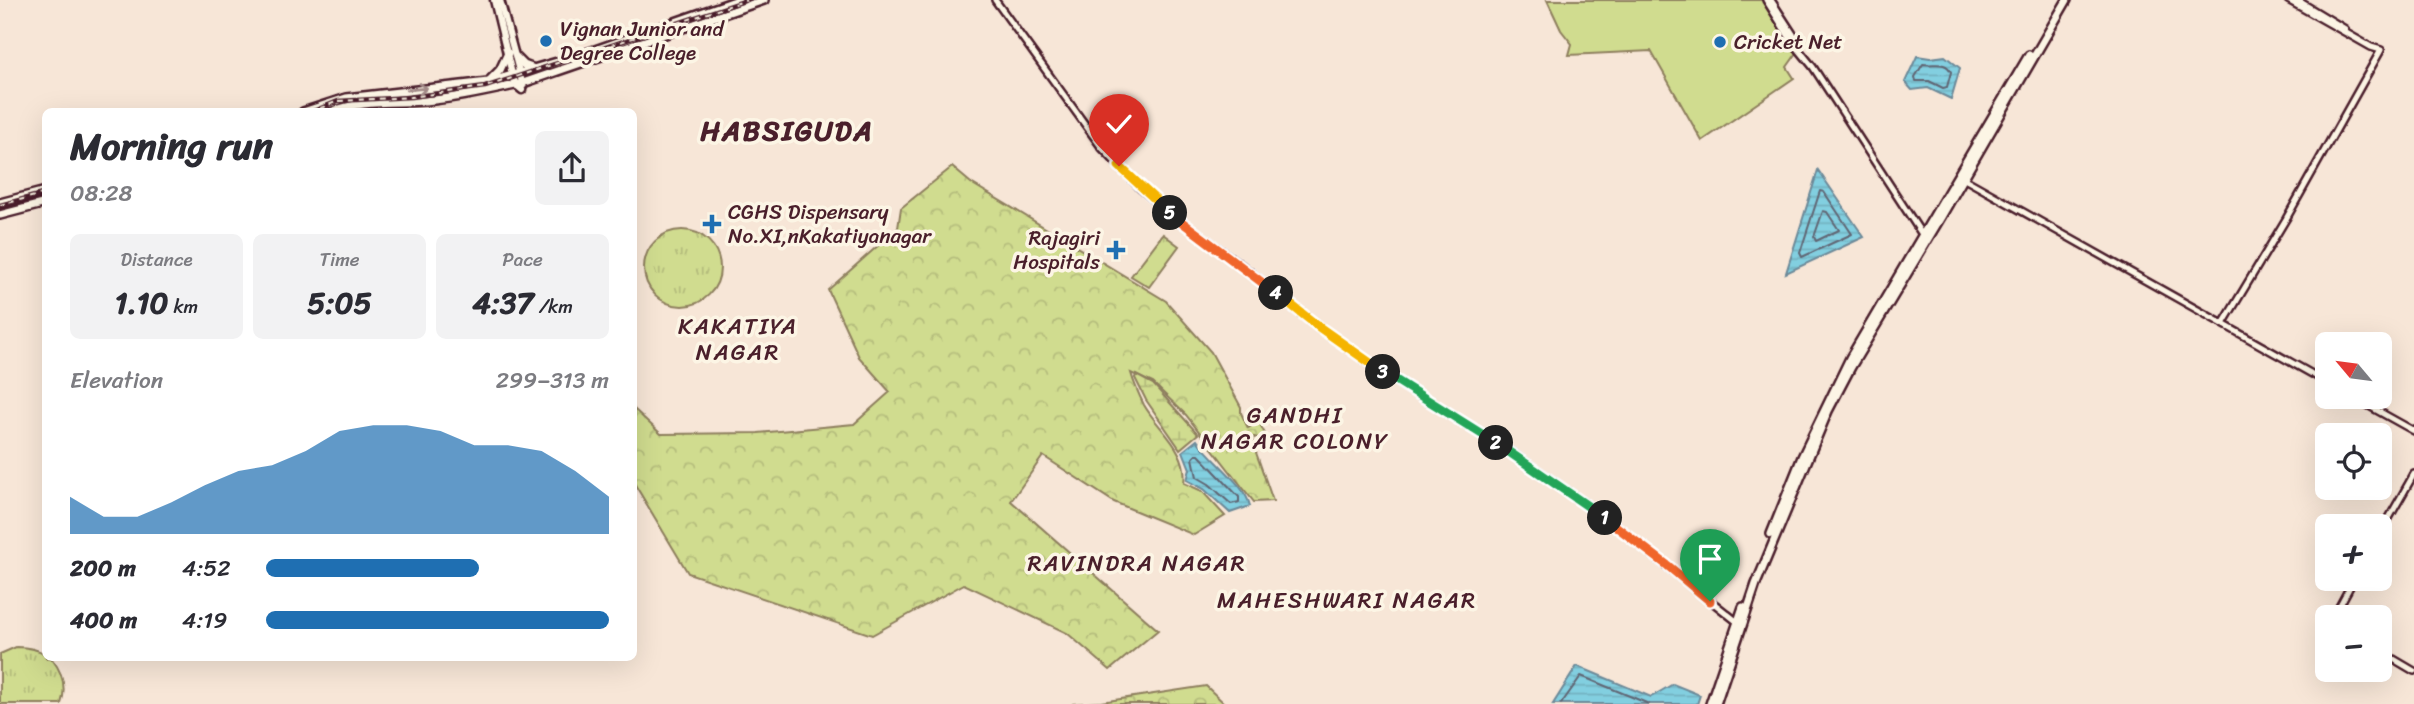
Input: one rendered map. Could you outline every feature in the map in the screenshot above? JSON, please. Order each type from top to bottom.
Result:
[{"type":"main road","points":[[494,0],[512,55],[524,65],[535,68]]},
{"type":"main road","points":[[500,0],[521,86]]},
{"type":"main road","points":[[351,108],[434,100],[521,86],[720,11],[738,0]]},
{"type":"main road","points":[[315,108],[346,98],[488,82],[764,0]]},
{"type":"main road","points":[[1961,177],[2061,0]]},
{"type":"main road","points":[[1710,704],[1788,489],[1853,353],[2067,0]]},
{"type":"main road","points":[[488,82],[512,55]]},
{"type":"main road","points":[[0,203],[42,192]]},
{"type":"main road","points":[[28,195],[30,206]]},
{"type":"main road","points":[[0,215],[42,204]]},
{"type":"main road","points":[[1716,704],[1740,624]]},
{"type":"street","points":[[995,0],[1102,148],[1171,214],[1383,373],[1511,452],[1614,524],[1740,624]]},
{"type":"street","points":[[1768,0],[1925,238]]},
{"type":"street","points":[[2288,0],[2381,50]]},
{"type":"street","points":[[2297,0],[2381,50]]},
{"type":"street","points":[[2223,324],[2286,219],[2381,50]]},
{"type":"street","points":[[1961,177],[2315,376]]},
{"type":"street","points":[[2376,410],[2414,431]]},
{"type":"street","points":[[2391,514],[2414,474]]},
{"type":"street","points":[[2392,658],[2414,671]]},
{"type":"green space","points":[[1547,0],[1765,0],[1799,50],[1787,67],[1794,78],[1702,141],[1651,51],[1569,55],[1572,44],[1561,30]]},
{"type":"green space","points":[[952,167],[971,183],[1166,301],[1211,352],[1241,407],[1248,428],[1259,422],[1268,440],[1254,437],[1253,444],[1273,501],[1254,502],[1186,415],[1153,383],[1131,373],[1144,405],[1172,441],[1182,461],[1184,483],[1202,491],[1225,516],[1194,535],[1114,502],[1043,456],[1011,501],[1158,630],[1110,670],[1067,633],[964,584],[872,635],[688,573],[637,488],[637,412],[661,434],[758,433],[854,424],[890,392],[859,357],[828,290],[898,228],[901,208]]},
{"type":"green space","points":[[682,230],[697,233],[709,241],[717,253],[720,268],[717,283],[709,295],[697,303],[682,306],[667,303],[655,295],[647,283],[644,268],[647,253],[655,241],[667,233]]},
{"type":"green space","points":[[1163,234],[1179,246],[1149,287],[1131,276]]},
{"type":"green space","points":[[1136,375],[1153,384],[1198,434],[1180,449],[1146,400]]},
{"type":"green space","points":[[16,647],[35,649],[42,652],[42,661],[53,661],[63,680],[61,704],[0,704],[0,654]]},
{"type":"green space","points":[[1206,686],[1225,704],[1072,704],[1101,702]]},
{"type":"water","points":[[1917,56],[1945,56],[1960,68],[1951,99],[1928,88],[1912,90],[1905,82]]},
{"type":"water","points":[[1818,170],[1864,237],[1786,273]]},
{"type":"water","points":[[1197,440],[1242,489],[1250,506],[1230,513],[1204,489],[1187,480],[1190,469],[1183,451]]},
{"type":"water","points":[[1577,666],[1651,697],[1673,684],[1700,695],[1697,704],[1553,704]]},
{"type":"railway","points":[[321,108],[338,101],[411,97],[485,87],[747,0]]},
{"type":"railway","points":[[0,205],[42,194]]},
{"type":"place","name":"Vignan Junior and Degree College","points":[[546,41]]},
{"type":"place","name":"Cricket Net","points":[[1720,42]]},
{"type":"place","name":"CGHS Dispensary No.XI,nKakatiyanagar","points":[[712,224]]},
{"type":"place","name":"Rajagiri Hospitals","points":[[1116,250]]},
{"type":"district","name":"HABSIGUDA","points":[[787,130]]},
{"type":"district","name":"KAKATIYA NAGAR","points":[[738,339]]},
{"type":"district","name":"GANDHI NAGAR COLONY","points":[[1295,428]]},
{"type":"district","name":"RAVINDRA NAGAR","points":[[1137,563]]},
{"type":"district","name":"MAHESHWARI NAGAR","points":[[1347,600]]},
{"type":"route","points":[[1119,166],[1171,214],[1243,266],[1304,316],[1395,380],[1527,463],[1630,536],[1710,601]]}]
